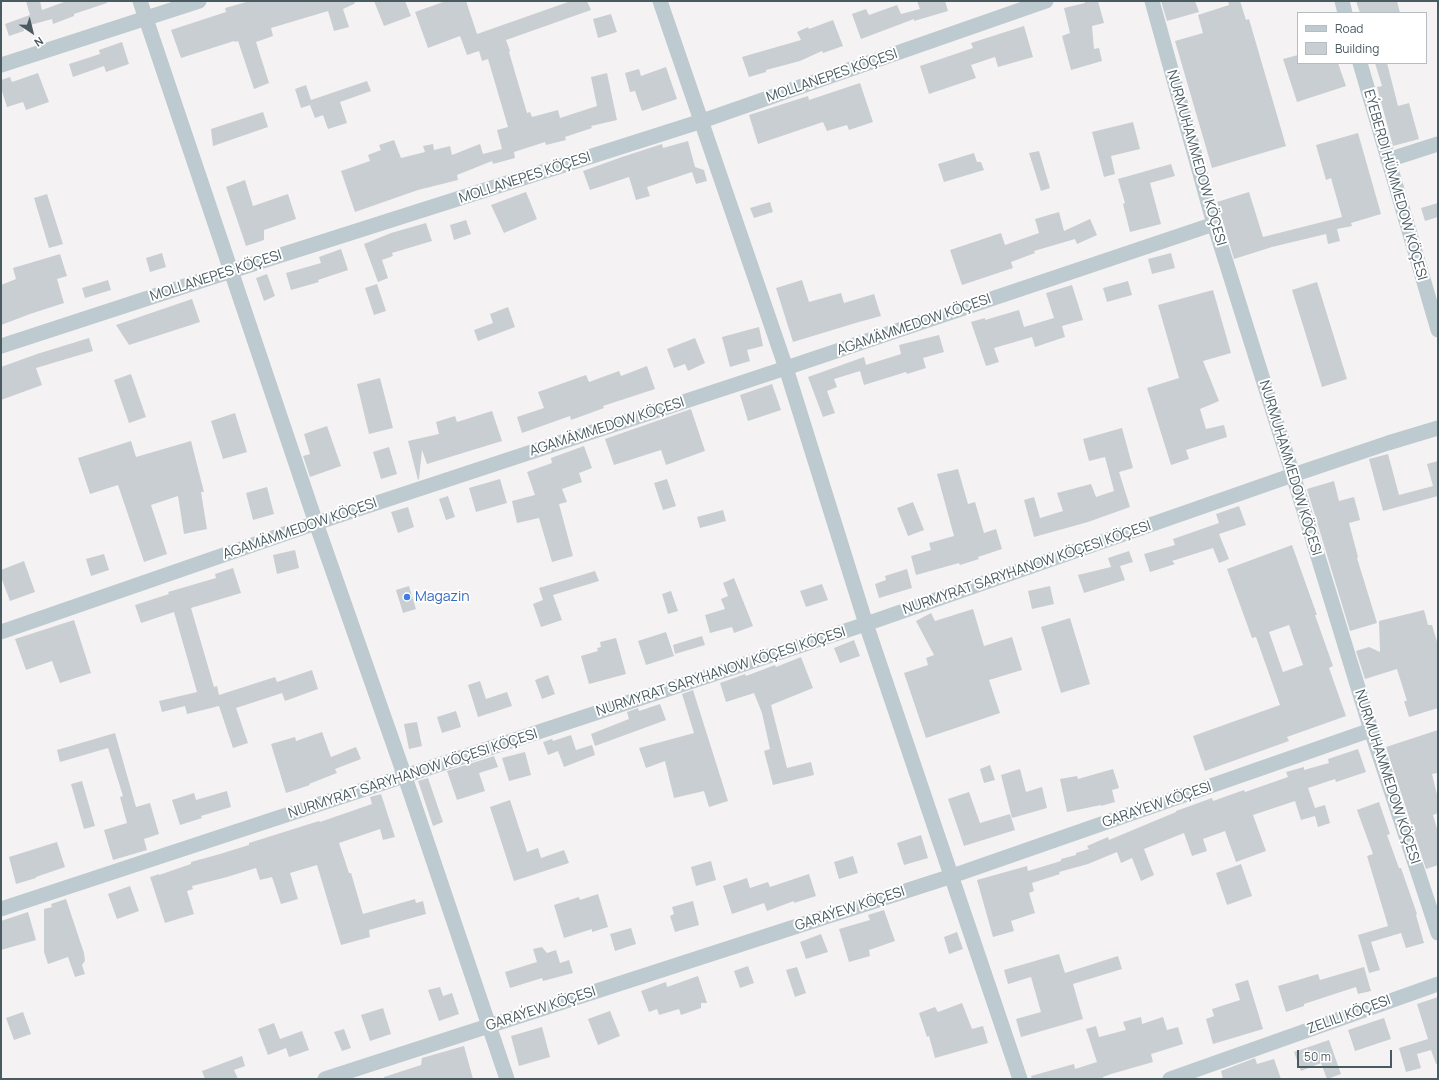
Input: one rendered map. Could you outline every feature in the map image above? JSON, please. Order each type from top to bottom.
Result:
[{"type":"street","points":[[140,1],[316,523],[405,777],[507,1079]]},
{"type":"street","points":[[1,65],[199,1]]},
{"type":"street","points":[[660,1],[786,368],[866,624],[1020,1079]]},
{"type":"street","name":"MOLLANEPES KÖÇESI","points":[[1,346],[702,121],[1046,1]]},
{"type":"street","name":"NURMUHAMMEDOW KÖÇESI","points":[[1152,1],[1214,224],[1371,730],[1438,933]]},
{"type":"street","points":[[1342,1],[1345,12]]},
{"type":"street","name":"EÝEBERDI HÜMMEDOW KÖÇESI","points":[[1360,64],[1438,330]]},
{"type":"street","points":[[1388,160],[1438,144]]},
{"type":"street","name":"AGAMÄMMEDOW KÖÇESI","points":[[1,632],[316,523],[786,368],[1214,224]]},
{"type":"street","name":"NURMYRAT SARYHANOW KÖÇESI KÖÇESI","points":[[1,909],[866,624],[1293,475],[1438,428]]},
{"type":"street","name":"GARAÝEW KÖÇESI","points":[[326,1079],[952,876],[1371,730]]},
{"type":"street","name":"ZELILI KÖÇESI","points":[[1170,1079],[1438,984]]},
{"type":"building","points":[[26,1],[40,1],[42,10],[67,1],[107,1],[107,3],[74,14],[74,16],[53,24],[52,19],[23,27],[24,31],[9,36],[5,24],[30,15]]},
{"type":"building","points":[[250,1],[356,1],[354,4],[343,9],[349,27],[334,31],[328,11],[271,28],[273,36],[256,42],[269,83],[254,89],[238,41],[181,58],[171,30],[226,12],[225,8]]},
{"type":"building","points":[[374,1],[405,1],[411,16],[384,26]]},
{"type":"building","points":[[446,1],[466,1],[477,34],[571,1],[587,1],[591,10],[506,40],[510,51],[509,52],[527,113],[530,112],[532,117],[558,110],[560,118],[597,106],[591,77],[607,73],[617,120],[591,126],[592,128],[565,137],[566,140],[546,145],[545,142],[514,152],[515,158],[493,164],[492,161],[457,175],[458,180],[418,190],[355,212],[341,171],[370,161],[368,155],[381,150],[379,145],[394,140],[401,158],[425,152],[423,146],[433,144],[434,150],[450,146],[452,155],[480,144],[483,154],[502,149],[497,130],[508,127],[488,59],[482,61],[479,51],[467,55],[460,36],[428,48],[415,12]]},
{"type":"building","points":[[917,1],[945,1],[948,11],[914,21],[914,19],[861,39],[852,14],[866,9],[869,15],[897,5],[901,14],[920,9]]},
{"type":"building","points":[[1084,1],[1098,1],[1104,23],[1092,26],[1094,49],[1099,48],[1102,61],[1071,70],[1062,36],[1070,33],[1064,8],[1085,3]]},
{"type":"building","points":[[1161,1],[1195,1],[1199,12],[1167,21]]},
{"type":"building","points":[[1228,1],[1240,1],[1246,20],[1249,19],[1286,146],[1212,168],[1175,41],[1203,33],[1198,15],[1229,5]]},
{"type":"building","points":[[1356,1],[1397,1],[1400,12],[1360,12]]},
{"type":"building","points":[[611,14],[617,32],[598,38],[593,19]]},
{"type":"building","points":[[833,20],[843,46],[823,53],[822,51],[800,61],[766,70],[766,72],[749,77],[742,57],[801,40],[797,32],[808,27],[809,29]]},
{"type":"building","points":[[1024,26],[1033,57],[998,67],[995,57],[971,65],[976,78],[929,94],[920,66],[973,48],[971,43]]},
{"type":"building","points":[[122,42],[129,64],[106,72],[104,66],[73,77],[69,64],[100,54],[99,50]]},
{"type":"building","points":[[1297,55],[1297,64],[1338,64],[1346,86],[1297,102],[1283,59]]},
{"type":"building","points":[[1375,64],[1387,64],[1398,106],[1409,103],[1419,139],[1393,146],[1377,87],[1382,86]]},
{"type":"building","points":[[666,67],[677,99],[642,111],[635,91],[630,92],[625,73],[639,69],[641,76]]},
{"type":"building","points":[[38,73],[49,102],[26,110],[23,102],[7,107],[1,88],[1,80],[10,77],[12,82]]},
{"type":"building","points":[[367,81],[371,91],[340,102],[347,123],[328,129],[323,115],[315,118],[310,105],[301,108],[295,89],[306,85],[311,100]]},
{"type":"building","points":[[860,83],[873,122],[849,130],[847,125],[827,131],[823,122],[758,144],[749,115],[808,96],[809,100]]},
{"type":"building","points":[[263,112],[268,127],[213,146],[211,129]]},
{"type":"building","points":[[1133,122],[1140,149],[1111,156],[1115,174],[1104,177],[1092,132]]},
{"type":"building","points":[[1358,133],[1381,214],[1351,223],[1352,226],[1337,229],[1340,241],[1328,244],[1326,234],[1272,247],[1234,259],[1217,202],[1249,192],[1263,237],[1342,217],[1331,178],[1326,180],[1316,145]]},
{"type":"building","points":[[688,141],[695,167],[704,170],[707,181],[696,184],[692,172],[647,187],[650,196],[636,200],[629,177],[590,190],[583,171],[662,144],[663,148]]},
{"type":"building","points":[[1039,151],[1050,188],[1041,191],[1029,153]]},
{"type":"building","points":[[974,153],[977,162],[981,162],[984,170],[944,182],[938,164]]},
{"type":"building","points":[[1171,164],[1175,176],[1150,183],[1161,224],[1130,232],[1123,204],[1125,203],[1118,179]]},
{"type":"building","points":[[245,180],[253,206],[288,194],[296,219],[264,230],[264,240],[246,246],[226,187]]},
{"type":"building","points":[[526,192],[537,219],[504,233],[491,205]]},
{"type":"building","points":[[47,194],[63,244],[49,248],[34,198]]},
{"type":"building","points":[[770,202],[773,212],[754,218],[750,208]]},
{"type":"building","points":[[1438,203],[1438,217],[1425,221],[1421,208]]},
{"type":"building","points":[[1059,212],[1064,231],[1090,219],[1097,235],[1077,244],[1075,239],[1034,251],[1035,253],[1011,262],[1013,268],[962,285],[950,250],[1001,233],[1005,245],[1039,233],[1035,219]]},
{"type":"building","points":[[466,220],[471,234],[454,240],[450,225]]},
{"type":"building","points":[[426,223],[432,241],[392,253],[393,256],[382,260],[388,278],[378,282],[364,244],[391,233]]},
{"type":"building","points":[[341,249],[348,270],[318,280],[319,282],[291,290],[286,273],[321,263],[319,257]]},
{"type":"building","points":[[162,253],[166,267],[150,272],[146,258]]},
{"type":"building","points":[[1171,253],[1175,268],[1152,274],[1148,259]]},
{"type":"building","points":[[60,254],[67,276],[57,279],[64,303],[1,325],[1,285],[16,279],[13,268]]},
{"type":"building","points":[[267,274],[275,296],[264,301],[256,278]]},
{"type":"building","points":[[108,280],[111,290],[85,298],[82,288]]},
{"type":"building","points":[[802,280],[809,302],[841,293],[844,303],[874,294],[881,316],[793,342],[776,288]]},
{"type":"building","points":[[1128,281],[1132,295],[1107,302],[1103,288]]},
{"type":"building","points":[[1317,282],[1347,379],[1322,387],[1292,290]]},
{"type":"building","points":[[377,284],[386,311],[374,315],[365,288]]},
{"type":"building","points":[[1072,285],[1083,320],[1062,326],[1065,337],[1035,347],[1032,337],[994,348],[999,362],[986,366],[971,322],[985,318],[985,320],[1019,310],[1024,327],[1054,318],[1046,293]]},
{"type":"building","points":[[1213,290],[1231,353],[1203,361],[1219,401],[1200,409],[1206,429],[1224,425],[1227,437],[1186,450],[1189,459],[1171,465],[1147,388],[1179,378],[1158,305]]},
{"type":"building","points":[[192,299],[200,322],[129,345],[116,325]]},
{"type":"building","points":[[508,307],[515,327],[478,341],[474,330],[493,323],[490,314]]},
{"type":"building","points":[[759,327],[763,346],[747,350],[750,361],[730,367],[722,337]]},
{"type":"building","points":[[939,335],[944,352],[923,358],[926,368],[907,374],[906,372],[864,385],[860,371],[834,379],[837,387],[827,391],[835,413],[823,417],[808,377],[864,357],[866,365],[901,354],[899,345]]},
{"type":"building","points":[[89,338],[93,351],[36,368],[42,385],[1,400],[1,367]]},
{"type":"building","points":[[695,338],[705,363],[688,371],[685,364],[674,368],[667,349]]},
{"type":"building","points":[[647,366],[655,389],[603,406],[604,408],[571,420],[570,416],[522,433],[517,417],[544,408],[538,392],[586,375],[589,382],[619,371],[621,376]]},
{"type":"building","points":[[131,374],[146,417],[129,423],[114,380]]},
{"type":"building","points":[[380,378],[393,428],[369,434],[357,384]]},
{"type":"building","points":[[772,384],[781,410],[748,421],[740,395]]},
{"type":"building","points":[[691,409],[705,451],[666,465],[661,450],[614,465],[605,439]]},
{"type":"building","points":[[492,411],[502,441],[427,464],[422,450],[418,480],[408,441],[439,434],[436,422],[455,416],[457,422]]},
{"type":"building","points":[[235,413],[247,452],[223,459],[211,421]]},
{"type":"building","points":[[327,426],[341,466],[310,477],[303,456],[310,454],[304,434]]},
{"type":"building","points":[[1122,428],[1133,468],[1119,472],[1130,507],[1088,522],[1034,537],[1024,500],[1034,497],[1040,518],[1063,511],[1057,493],[1091,484],[1096,497],[1114,491],[1105,457],[1089,461],[1083,439]]},
{"type":"building","points":[[131,441],[136,457],[191,441],[204,492],[201,492],[207,529],[184,534],[178,496],[151,505],[167,554],[144,562],[118,485],[90,494],[78,458]]},
{"type":"building","points":[[584,446],[592,468],[579,473],[582,482],[562,489],[567,502],[559,504],[573,556],[552,562],[539,518],[517,523],[512,501],[535,495],[527,472],[552,463],[551,458]]},
{"type":"building","points":[[389,447],[397,474],[381,479],[373,452]]},
{"type":"building","points":[[1388,454],[1399,495],[1433,486],[1427,464],[1438,461],[1438,496],[1383,511],[1369,459]]},
{"type":"building","points":[[958,469],[968,504],[975,502],[984,533],[996,529],[1002,549],[960,565],[959,563],[916,575],[911,556],[931,550],[929,543],[954,536],[937,474]]},
{"type":"building","points":[[500,479],[507,503],[476,512],[469,488]]},
{"type":"building","points":[[667,479],[676,506],[663,510],[654,483]]},
{"type":"building","points":[[1334,481],[1339,501],[1354,497],[1360,520],[1349,523],[1357,558],[1377,623],[1350,631],[1307,489]]},
{"type":"building","points":[[267,487],[274,514],[253,520],[246,493]]},
{"type":"building","points":[[448,496],[455,517],[446,520],[439,499]]},
{"type":"building","points":[[913,502],[924,530],[908,536],[897,508]]},
{"type":"building","points":[[1239,506],[1246,525],[1219,534],[1229,559],[1219,563],[1213,548],[1172,561],[1175,564],[1150,572],[1144,554],[1175,545],[1173,539],[1219,523],[1216,514]]},
{"type":"building","points":[[408,507],[414,527],[398,533],[391,512]]},
{"type":"building","points":[[723,510],[726,521],[700,528],[697,517]]},
{"type":"building","points":[[1292,545],[1317,615],[1315,615],[1333,666],[1329,668],[1346,716],[1287,737],[1289,741],[1205,771],[1193,736],[1280,705],[1256,637],[1252,638],[1227,569]],"holes":[[[1289,625],[1303,665],[1283,672],[1269,632]]]},
{"type":"building","points":[[295,550],[299,568],[277,574],[273,555]]},
{"type":"building","points":[[1129,551],[1133,562],[1120,566],[1125,580],[1084,593],[1078,575],[1111,567],[1108,558]]},
{"type":"building","points":[[104,554],[109,570],[91,576],[86,559]]},
{"type":"building","points":[[24,561],[35,592],[10,601],[1,577],[1,570]]},
{"type":"building","points":[[233,568],[241,593],[191,608],[214,687],[217,686],[219,695],[275,677],[277,682],[312,670],[318,689],[285,701],[282,693],[236,708],[248,743],[233,748],[219,706],[187,714],[185,706],[162,712],[159,701],[197,692],[174,612],[141,623],[135,605],[169,594],[168,592],[216,578],[215,574]]},
{"type":"building","points":[[907,569],[912,588],[879,598],[875,584],[886,580],[885,576]]},
{"type":"building","points":[[595,571],[599,581],[553,595],[562,620],[541,627],[533,604],[543,600],[539,588]]},
{"type":"building","points":[[734,578],[753,626],[734,633],[732,627],[710,633],[705,615],[725,609],[721,599],[728,596],[723,583]]},
{"type":"building","points":[[822,584],[828,600],[806,607],[800,591]]},
{"type":"building","points":[[409,586],[416,609],[403,613],[396,590]]},
{"type":"building","points":[[1050,586],[1054,604],[1032,609],[1028,591]]},
{"type":"building","points":[[671,591],[678,611],[668,614],[662,594]]},
{"type":"building","points":[[973,609],[984,646],[1012,637],[1022,670],[989,680],[1000,713],[926,738],[904,673],[928,665],[926,658],[934,655],[916,621],[931,613],[935,621]]},
{"type":"building","points":[[1424,610],[1428,625],[1432,625],[1438,645],[1438,708],[1409,717],[1404,701],[1407,701],[1397,669],[1365,679],[1356,651],[1369,647],[1380,652],[1379,621]]},
{"type":"building","points":[[1070,618],[1090,684],[1061,693],[1041,627]]},
{"type":"building","points":[[74,620],[91,673],[60,683],[52,661],[26,670],[15,639]]},
{"type":"building","points":[[666,632],[674,656],[646,665],[638,641]]},
{"type":"building","points":[[702,636],[705,645],[675,654],[673,645]]},
{"type":"building","points":[[616,638],[626,674],[589,684],[581,656],[598,651],[597,648],[601,647],[600,642]]},
{"type":"building","points":[[854,640],[860,656],[840,663],[834,648]]},
{"type":"building","points":[[801,657],[813,688],[771,705],[787,768],[811,762],[814,775],[773,785],[764,751],[770,749],[762,713],[754,693],[726,702],[720,683],[745,674],[746,676],[775,665],[776,667]]},
{"type":"building","points":[[548,675],[555,694],[542,699],[535,680]]},
{"type":"building","points":[[480,681],[486,699],[507,692],[512,706],[478,717],[468,685]]},
{"type":"building","points":[[693,690],[728,801],[709,807],[704,791],[674,798],[665,761],[646,768],[639,748],[694,733],[682,694]]},
{"type":"building","points":[[660,704],[666,720],[595,746],[591,734],[629,719],[627,712],[638,708],[639,711]]},
{"type":"building","points":[[456,711],[461,727],[442,733],[437,717]]},
{"type":"building","points":[[417,722],[422,746],[409,749],[404,724]]},
{"type":"building","points":[[1438,730],[1438,773],[1432,774],[1438,799],[1438,813],[1433,815],[1438,832],[1438,865],[1426,869],[1386,747]]},
{"type":"building","points":[[322,732],[331,757],[356,747],[361,759],[335,769],[337,773],[309,784],[310,785],[286,793],[271,744],[295,737],[296,741]]},
{"type":"building","points":[[115,733],[136,807],[150,803],[159,834],[144,839],[147,850],[113,860],[104,830],[127,823],[120,797],[123,796],[108,748],[60,762],[57,750]]},
{"type":"building","points":[[571,735],[576,750],[592,745],[595,755],[564,767],[558,751],[548,755],[543,742],[552,739],[553,741]]},
{"type":"building","points":[[1358,749],[1366,772],[1336,782],[1335,779],[1308,788],[1315,808],[1325,805],[1330,823],[1318,827],[1315,816],[1301,820],[1295,801],[1253,815],[1266,851],[1236,862],[1225,831],[1203,839],[1207,851],[1192,856],[1184,833],[1144,849],[1154,875],[1141,881],[1132,858],[1121,863],[1117,852],[1088,864],[1059,872],[1060,874],[1032,883],[1034,891],[1029,893],[1035,913],[1011,921],[1014,931],[993,937],[977,880],[1027,866],[1028,871],[1061,861],[1061,859],[1076,855],[1076,853],[1089,849],[1087,846],[1108,837],[1109,840],[1176,811],[1212,798],[1213,801],[1244,790],[1245,792],[1288,777],[1286,772],[1304,767],[1304,770],[1329,763],[1328,759]]},
{"type":"building","points":[[525,752],[531,775],[509,781],[502,758]]},
{"type":"building","points":[[494,756],[498,767],[479,773],[485,791],[457,800],[447,771]]},
{"type":"building","points":[[990,765],[995,780],[984,783],[980,769]]},
{"type":"building","points":[[1020,769],[1026,792],[1042,787],[1047,808],[1012,818],[1001,775]]},
{"type":"building","points":[[1113,769],[1119,788],[1112,790],[1115,802],[1067,812],[1060,779],[1077,776],[1078,779]]},
{"type":"building","points":[[428,778],[443,822],[433,826],[418,781]]},
{"type":"building","points":[[82,781],[95,826],[84,829],[71,784]]},
{"type":"building","points":[[227,791],[231,807],[201,816],[202,818],[180,825],[172,800],[194,793],[196,800]]},
{"type":"building","points":[[969,792],[980,823],[1010,814],[1015,830],[964,846],[948,799]]},
{"type":"building","points":[[381,794],[395,837],[383,840],[380,829],[339,843],[349,873],[351,873],[363,914],[415,899],[416,903],[423,901],[426,914],[369,930],[370,937],[341,945],[317,865],[290,873],[298,899],[281,904],[272,877],[260,880],[256,868],[192,886],[193,889],[187,891],[194,914],[165,923],[150,877],[191,864],[191,862],[249,845],[249,843],[319,821],[320,822],[372,804],[370,797]]},
{"type":"building","points":[[510,800],[527,852],[538,848],[541,858],[564,850],[569,863],[514,881],[490,807]]},
{"type":"building","points":[[1379,802],[1390,834],[1387,835],[1399,868],[1401,868],[1417,914],[1416,915],[1424,943],[1406,948],[1401,933],[1371,942],[1380,970],[1369,973],[1358,935],[1388,926],[1367,856],[1373,854],[1357,810]]},
{"type":"building","points":[[921,835],[928,858],[904,865],[897,843]]},
{"type":"building","points":[[57,842],[65,867],[16,884],[9,857]]},
{"type":"building","points":[[853,856],[858,873],[839,879],[834,862]]},
{"type":"building","points":[[711,861],[716,880],[696,886],[691,867]]},
{"type":"building","points":[[1241,864],[1252,896],[1227,905],[1216,873]]},
{"type":"building","points":[[809,874],[816,896],[794,903],[794,901],[767,911],[764,903],[732,914],[723,886],[747,878],[750,888],[768,882],[770,887]]},
{"type":"building","points":[[130,886],[139,911],[117,919],[108,894]]},
{"type":"building","points":[[598,894],[608,927],[592,932],[592,929],[564,938],[554,905],[579,897],[580,900]]},
{"type":"building","points":[[66,899],[84,953],[85,961],[82,965],[85,974],[75,977],[68,957],[48,964],[44,952],[44,909],[52,907],[51,904]]},
{"type":"building","points":[[693,901],[699,925],[675,932],[670,916],[674,914],[672,907]]},
{"type":"building","points":[[884,910],[895,941],[869,950],[870,956],[849,962],[839,929],[870,920],[868,915]]},
{"type":"building","points":[[28,912],[36,940],[1,950],[1,921]]},
{"type":"building","points":[[631,928],[636,944],[615,951],[610,934]]},
{"type":"building","points":[[957,932],[963,949],[949,954],[944,937]]},
{"type":"building","points":[[821,934],[828,952],[806,959],[800,942]]},
{"type":"building","points":[[542,947],[547,953],[556,950],[560,963],[569,960],[573,973],[543,981],[542,978],[510,988],[505,972],[537,962],[533,949]]},
{"type":"building","points":[[1059,954],[1065,973],[1118,956],[1122,969],[1073,984],[1083,1019],[1021,1037],[1016,1019],[1041,1012],[1031,977],[1008,984],[1004,970]]},
{"type":"building","points":[[748,966],[754,983],[740,988],[734,971]]},
{"type":"building","points":[[797,967],[806,993],[795,997],[786,970]]},
{"type":"building","points":[[1364,967],[1371,991],[1358,994],[1356,987],[1304,1004],[1304,1006],[1286,1012],[1278,986],[1318,974],[1320,980]]},
{"type":"building","points":[[698,976],[707,1003],[701,1003],[701,1008],[681,1015],[679,1009],[659,1015],[657,1009],[649,1012],[641,991],[666,982],[667,987]]},
{"type":"building","points":[[1248,980],[1263,1029],[1213,1044],[1206,1019],[1214,1016],[1212,1009],[1240,1000],[1235,984]]},
{"type":"building","points":[[440,987],[443,996],[452,993],[459,1014],[439,1021],[428,990]]},
{"type":"building","points":[[1438,997],[1438,1063],[1436,1064],[1431,1050],[1417,1054],[1421,1068],[1406,1072],[1399,1048],[1428,1039],[1417,1004]]},
{"type":"building","points":[[962,1003],[972,1029],[983,1026],[988,1043],[935,1058],[929,1036],[927,1037],[919,1013],[935,1007],[938,1012]]},
{"type":"building","points":[[383,1008],[391,1034],[370,1041],[361,1015]]},
{"type":"building","points":[[610,1011],[620,1036],[598,1045],[588,1019]]},
{"type":"building","points":[[23,1012],[31,1034],[14,1040],[6,1018]]},
{"type":"building","points":[[1141,1017],[1142,1024],[1163,1017],[1167,1030],[1178,1027],[1183,1044],[1151,1054],[1153,1062],[1111,1074],[1103,1077],[1103,1079],[1032,1079],[1031,1076],[1074,1064],[1075,1069],[1097,1062],[1086,1029],[1096,1026],[1099,1037],[1126,1030],[1123,1022]]},
{"type":"building","points":[[1384,1018],[1391,1039],[1355,1051],[1348,1030]]},
{"type":"building","points":[[274,1023],[280,1039],[302,1031],[309,1050],[289,1057],[286,1048],[268,1055],[258,1029]]},
{"type":"building","points":[[542,1027],[550,1057],[519,1066],[511,1036]]},
{"type":"building","points":[[344,1029],[351,1048],[342,1051],[334,1032]]},
{"type":"building","points":[[1329,1040],[1341,1074],[1327,1079],[1321,1063],[1301,1071],[1294,1052]]},
{"type":"building","points":[[464,1046],[473,1079],[384,1079],[384,1077],[421,1065],[422,1058]]},
{"type":"building","points":[[242,1056],[245,1066],[234,1070],[238,1079],[205,1079],[202,1071]]},
{"type":"building","points":[[1255,1058],[1257,1064],[1274,1059],[1281,1079],[1223,1079],[1221,1071]]},
{"type":"place","name":"Magazin","points":[[407,597]]}]
